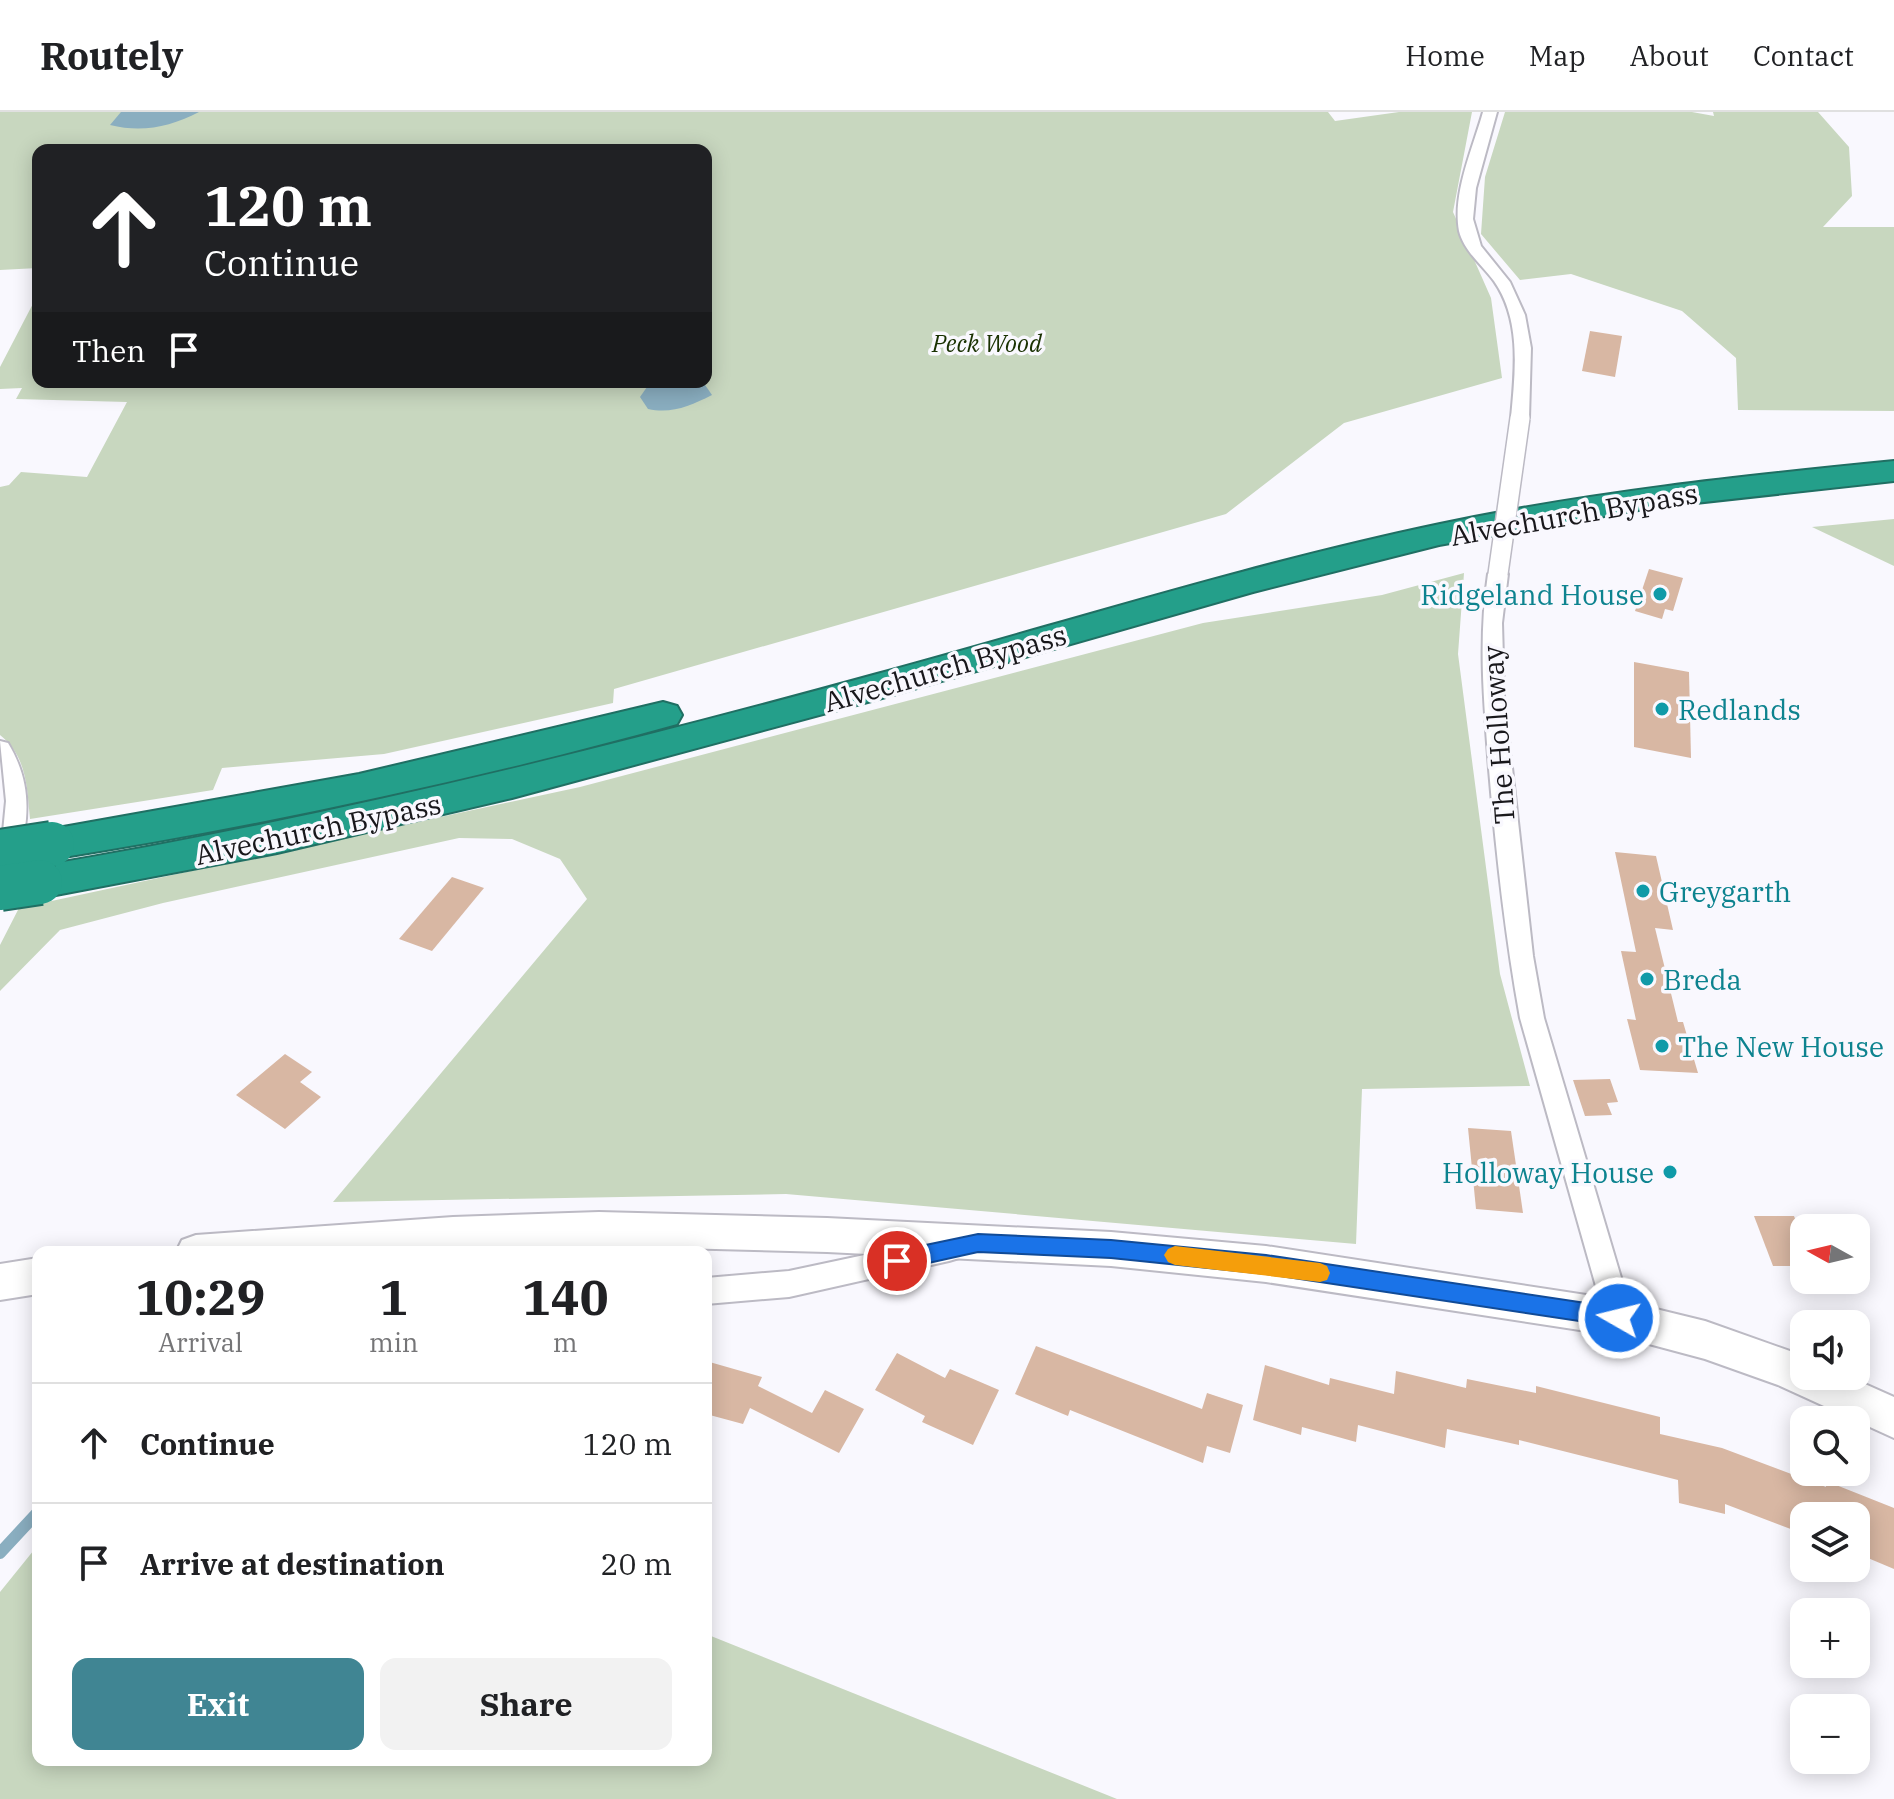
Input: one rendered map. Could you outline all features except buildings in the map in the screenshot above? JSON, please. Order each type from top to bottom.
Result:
[{"type":"highway","name":"Alvechurch Bypass","points":[[23,876],[192,823],[491,760],[1256,552],[1498,498],[1710,464],[1894,446]]},
{"type":"highway","name":"Alvechurch Bypass","points":[[23,876],[177,860],[587,768],[1271,577],[1503,521],[1733,487],[1894,471]]},
{"type":"highway","name":"Alvechurch Bypass","points":[[0,852],[23,876]]},
{"type":"main road","points":[[355,1246],[599,1229],[1111,1249],[1266,1264],[1619,1318],[1719,1345],[1789,1370],[1894,1418]]},
{"type":"main road","points":[[0,1282],[32,1277]]},
{"type":"street","name":"The Holloway","points":[[1490,112],[1471,184],[1467,232],[1513,300],[1521,322],[1524,355],[1520,418],[1498,574],[1490,659],[1506,844],[1532,1018],[1619,1318]]},
{"type":"street","points":[[0,748],[14,778],[23,876]]},
{"type":"street","points":[[712,1290],[789,1284],[978,1243]]},
{"type":"green space","name":"Peck Wood","points":[[0,112],[1328,112],[1335,121],[1399,112],[1472,112],[1453,212],[1491,298],[1502,378],[1344,423],[1226,514],[614,689],[613,703],[384,754],[222,768],[213,790],[30,819],[21,763],[0,735],[0,487],[9,485],[21,472],[87,477],[127,402],[16,399],[22,388],[0,389],[0,367],[32,306],[32,388],[712,388],[712,144],[32,144],[32,268],[0,270]]},
{"type":"green space","points":[[1505,112],[1692,112],[1714,116],[1713,112],[1818,112],[1849,147],[1852,196],[1823,227],[1894,227],[1894,411],[1738,410],[1736,358],[1682,311],[1571,274],[1520,280],[1481,234],[1485,177]]},
{"type":"green space","points":[[1894,519],[1894,566],[1812,527]]},
{"type":"green space","points":[[1464,573],[1458,654],[1500,974],[1530,1086],[1362,1089],[1356,1244],[786,1194],[333,1202],[587,899],[560,859],[512,839],[459,838],[163,903],[60,930],[0,991],[0,945],[19,908],[580,787],[1203,623],[1382,595]]},
{"type":"green space","points":[[32,1552],[32,1766],[712,1766],[712,1636],[1117,1799],[0,1799],[0,1592]]},
{"type":"water","points":[[121,112],[199,112],[156,127],[110,125]]},
{"type":"water","points":[[646,388],[707,388],[712,395],[681,408],[665,410],[648,409],[640,397]]},
{"type":"waterway","points":[[0,1553],[32,1518]]},
{"type":"slow traffic","points":[[1175,1255],[1320,1273]]},
{"type":"place","name":"Ridgeland House","points":[[1660,594]]},
{"type":"place","name":"Redlands","points":[[1662,709]]},
{"type":"place","name":"Greygarth","points":[[1643,891]]},
{"type":"place","name":"Breda","points":[[1647,979]]},
{"type":"place","name":"The New House","points":[[1662,1046]]},
{"type":"place","name":"Holloway House","points":[[1670,1172]]},
{"type":"route","points":[[897,1261],[978,1243],[1111,1249],[1266,1264],[1619,1318]]}]
